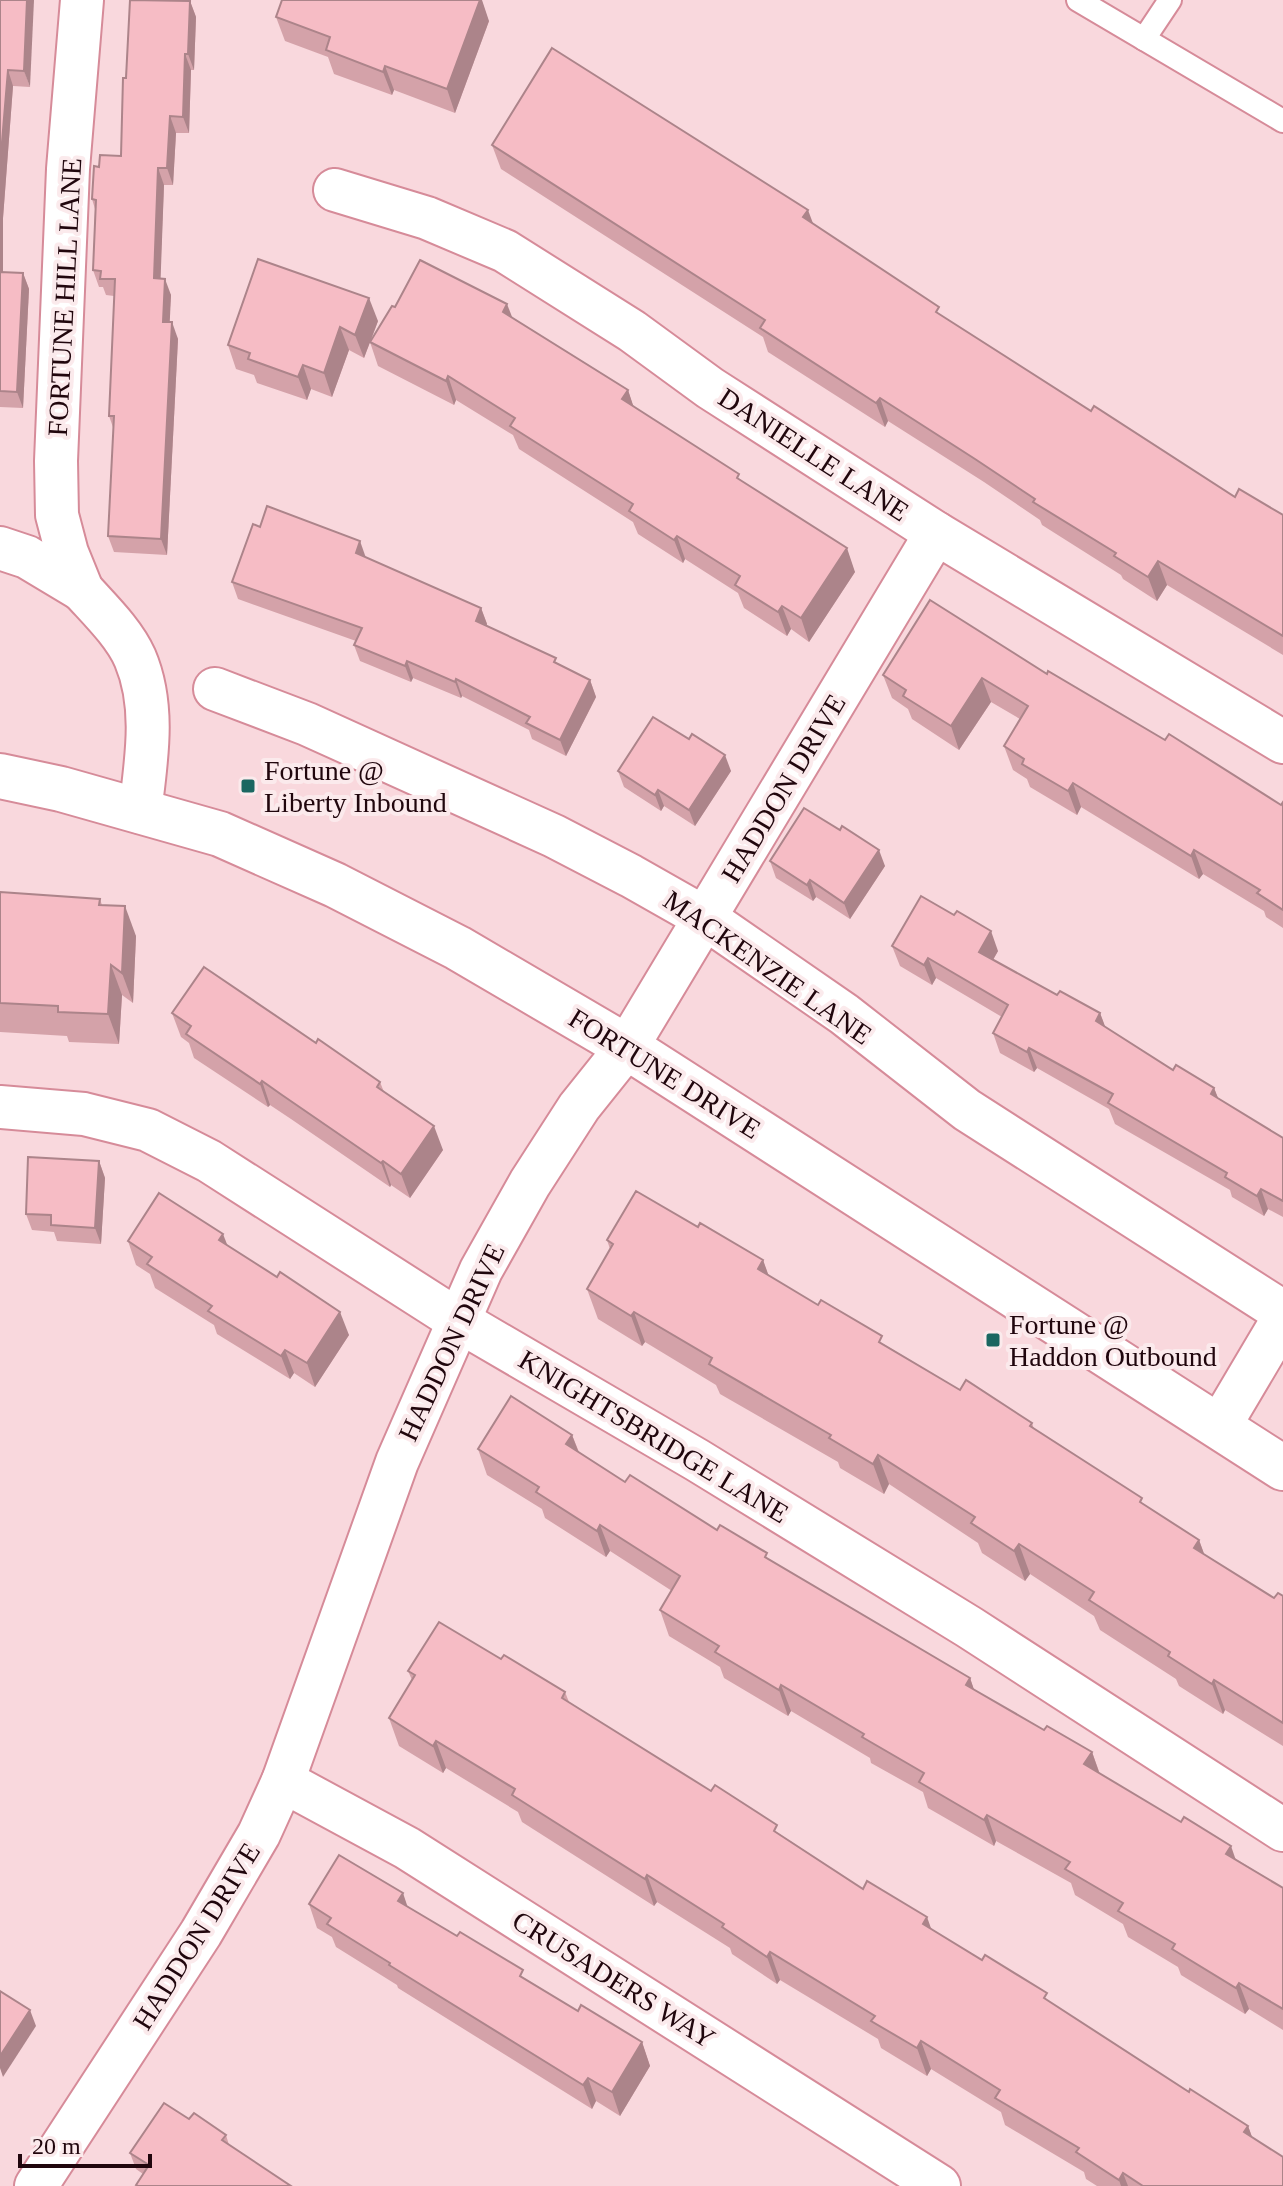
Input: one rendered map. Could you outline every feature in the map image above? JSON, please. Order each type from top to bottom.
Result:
[{"type":"street","name":"FORTUNE HILL LANE","points":[[82,0],[68,169],[56,461],[57,515],[67,553],[82,590]]},
{"type":"street","name":"DANIELLE LANE","points":[[335,190],[427,218],[505,251],[632,331],[710,388],[936,533],[1283,742]]},
{"type":"street","name":"HADDON DRIVE","points":[[36,2186],[201,1933],[259,1834],[283,1781],[397,1462],[481,1270],[530,1183],[579,1107],[627,1047],[936,533]]},
{"type":"street","name":"FORTUNE HILL LANE","points":[[0,548],[27,557],[82,590],[108,619],[135,658],[146,702],[148,746],[140,812]]},
{"type":"street","name":"MACKENZIE LANE","points":[[215,689],[307,724],[554,836],[705,918],[844,1014],[967,1110],[1283,1312]]},
{"type":"street","name":"FORTUNE DRIVE","points":[[0,776],[61,789],[220,834],[335,885],[458,948],[627,1047],[1283,1468]]},
{"type":"street","name":"KNIGHTSBRIDGE LANE","points":[[0,1107],[84,1114],[148,1130],[209,1161],[459,1321],[697,1460],[969,1627],[1283,1830]]},
{"type":"street","points":[[1219,1427],[1283,1319]]},
{"type":"street","name":"CRUSADERS WAY","points":[[283,1781],[407,1848],[939,2186]]},
{"type":"lane","points":[[1078,0],[1283,121]]},
{"type":"lane","points":[[1144,39],[1170,0]]},
{"type":"building","points":[[0,0],[27,0],[24,71],[8,70],[0,166]]},
{"type":"building","points":[[130,0],[190,1],[183,117],[170,116],[167,168],[158,168],[154,278],[165,279],[163,322],[172,322],[161,539],[108,536],[114,416],[109,416],[115,279],[100,279],[101,271],[93,270],[96,200],[92,199],[94,166],[99,167],[100,155],[121,156],[123,78],[126,78]]},
{"type":"building","points":[[282,0],[480,0],[447,89],[385,66],[383,72],[326,50],[330,37],[276,17]]},
{"type":"building","points":[[552,48],[808,210],[803,217],[939,307],[936,312],[1091,411],[1094,406],[1235,497],[1239,489],[1283,515],[1283,636],[1158,561],[1148,577],[1114,556],[1116,553],[1033,502],[1035,499],[975,459],[880,398],[876,403],[760,328],[765,320],[492,145]]},
{"type":"building","points":[[258,259],[369,298],[355,335],[340,327],[324,373],[303,365],[298,377],[248,359],[250,353],[228,345]]},
{"type":"building","points":[[420,260],[507,304],[503,312],[628,390],[622,399],[847,548],[801,618],[782,606],[778,612],[735,585],[740,576],[677,536],[674,540],[629,511],[633,504],[510,426],[515,418],[448,376],[446,381],[370,342],[392,306],[395,307]]},
{"type":"building","points":[[0,272],[23,273],[17,392],[0,391]]},
{"type":"building","points":[[267,506],[360,541],[356,553],[481,608],[476,621],[556,658],[554,662],[590,680],[560,740],[526,723],[530,717],[456,679],[455,682],[407,661],[405,666],[354,645],[362,628],[232,582],[253,524],[260,527]]},
{"type":"building","points":[[930,600],[1047,674],[1048,671],[1165,740],[1169,734],[1281,805],[1283,802],[1283,910],[1257,893],[1260,890],[1194,850],[1191,856],[1073,783],[1068,791],[1022,764],[1024,759],[1004,746],[1028,706],[982,678],[951,726],[903,696],[906,690],[883,675]]},
{"type":"building","points":[[653,717],[689,739],[692,734],[725,755],[689,810],[658,790],[655,795],[618,771]]},
{"type":"building","points":[[804,808],[840,830],[842,826],[879,850],[844,903],[810,880],[807,885],[770,861]]},
{"type":"building","points":[[0,892],[100,899],[99,905],[125,906],[122,973],[111,965],[108,1014],[58,1012],[58,1006],[0,1003]]},
{"type":"building","points":[[921,896],[954,915],[957,911],[991,931],[979,952],[1057,995],[1060,991],[1100,1013],[1096,1021],[1173,1070],[1176,1065],[1214,1088],[1211,1094],[1283,1138],[1283,1201],[1261,1189],[1257,1196],[1225,1177],[1227,1173],[1108,1103],[1113,1094],[1029,1048],[1027,1052],[993,1033],[1008,1005],[928,958],[924,965],[892,946]]},
{"type":"building","points":[[204,967],[316,1043],[318,1039],[380,1082],[377,1087],[434,1126],[401,1174],[186,1034],[191,1026],[172,1013]]},
{"type":"building","points":[[28,1157],[99,1161],[95,1228],[51,1225],[51,1215],[26,1214]]},
{"type":"building","points":[[636,1191],[698,1227],[700,1223],[763,1260],[758,1269],[818,1305],[821,1300],[882,1336],[879,1342],[960,1390],[966,1380],[1199,1540],[1194,1548],[1274,1598],[1278,1593],[1283,1596],[1283,1723],[1214,1680],[1212,1684],[1168,1656],[1170,1652],[1089,1600],[1094,1592],[1019,1544],[1014,1551],[971,1523],[975,1517],[878,1455],[873,1464],[829,1438],[831,1435],[709,1364],[712,1358],[634,1312],[631,1316],[587,1289],[613,1244],[607,1240]]},
{"type":"building","points":[[159,1193],[223,1234],[219,1240],[277,1277],[280,1272],[340,1312],[307,1363],[285,1350],[281,1356],[208,1311],[212,1306],[147,1264],[152,1257],[128,1241]]},
{"type":"building","points":[[511,1396],[572,1435],[566,1444],[625,1482],[630,1475],[717,1530],[720,1525],[767,1553],[765,1557],[970,1678],[966,1685],[1044,1730],[1047,1726],[1092,1752],[1084,1764],[1181,1822],[1184,1817],[1231,1846],[1226,1854],[1283,1888],[1283,2009],[1239,1983],[1236,1988],[1172,1949],[1175,1944],[1118,1911],[1123,1903],[1065,1869],[1070,1862],[987,1815],[984,1820],[919,1782],[924,1773],[781,1685],[779,1690],[715,1652],[719,1646],[660,1610],[680,1576],[600,1525],[597,1531],[536,1492],[539,1487],[478,1449]]},
{"type":"building","points":[[439,1622],[501,1659],[504,1655],[565,1692],[562,1698],[711,1791],[715,1785],[777,1825],[774,1831],[863,1889],[867,1881],[927,1917],[923,1924],[982,1960],[985,1955],[1047,1993],[1044,1998],[1189,2092],[1190,2089],[1248,2126],[1244,2132],[1283,2157],[1283,2186],[1143,2186],[1123,2173],[1119,2180],[1076,2152],[1079,2148],[995,2098],[1000,2090],[921,2041],[917,2048],[871,2021],[875,2016],[770,1952],[767,1957],[722,1927],[724,1924],[647,1875],[645,1879],[512,1795],[515,1789],[436,1741],[433,1746],[389,1718],[415,1675],[408,1671]]},
{"type":"building","points":[[339,1855],[403,1893],[398,1901],[457,1936],[460,1932],[523,1970],[520,1976],[578,2011],[581,2005],[642,2042],[612,2092],[588,2078],[583,2085],[327,1924],[331,1918],[309,1904]]},
{"type":"building","points":[[0,1991],[30,2010],[0,2056]]},
{"type":"building","points":[[164,2103],[189,2119],[194,2113],[226,2135],[222,2140],[291,2186],[136,2185],[149,2165],[130,2153]]},
{"type":"place","name":"Fortune @ Liberty Inbound","points":[[248,786]]},
{"type":"place","name":"Fortune @ Haddon Outbound","points":[[993,1340]]}]
